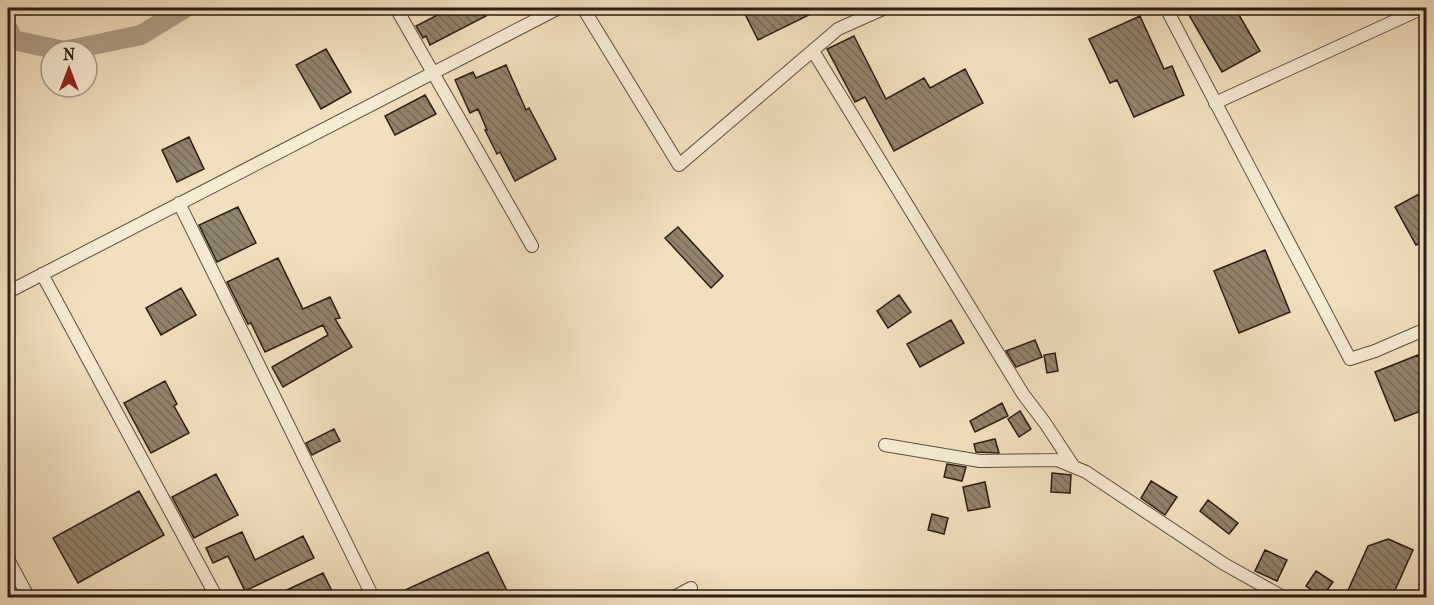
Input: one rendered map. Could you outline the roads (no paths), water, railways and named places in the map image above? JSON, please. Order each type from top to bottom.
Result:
[{"type":"street","points":[[396,8],[532,246]]},
{"type":"street","points":[[8,292],[559,8]]},
{"type":"street","points":[[583,8],[679,165],[838,29],[885,8]]},
{"type":"street","points":[[1166,8],[1350,360],[1426,329]]},
{"type":"street","points":[[1215,103],[1424,8]]},
{"type":"street","points":[[813,51],[1023,394],[1074,467]]},
{"type":"street","points":[[179,203],[370,591]]},
{"type":"street","points":[[42,274],[217,597]]},
{"type":"street","points":[[885,445],[980,461],[1057,460],[1086,472],[1224,564],[1285,597]]},
{"type":"street","points":[[8,559],[29,597]]},
{"type":"street","points":[[672,597],[691,588]]},
{"type":"waterway","points":[[8,29],[13,40],[64,51],[141,35],[185,8]]}]
